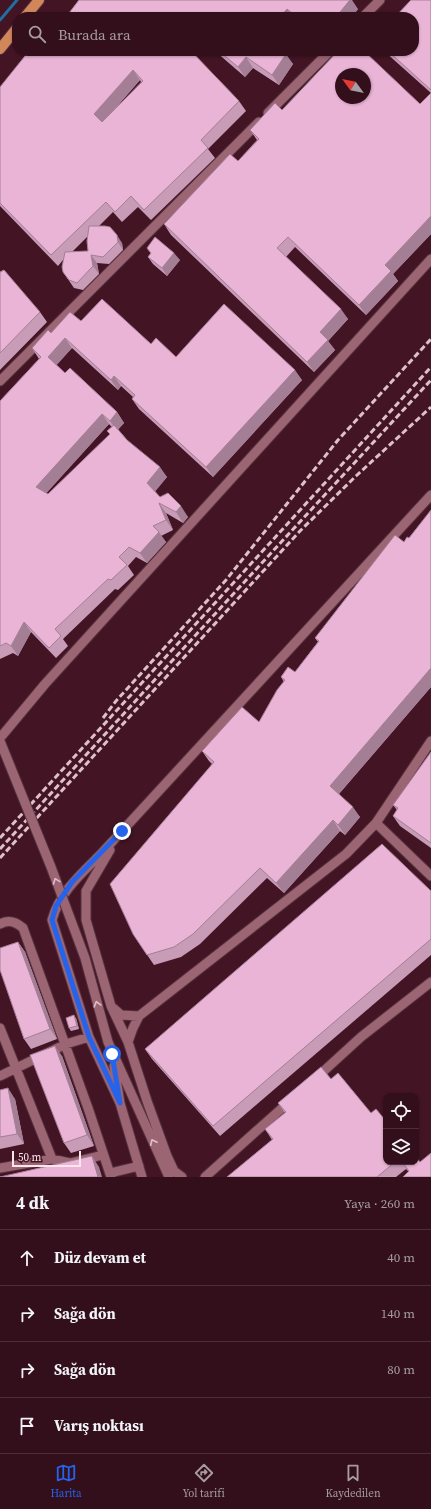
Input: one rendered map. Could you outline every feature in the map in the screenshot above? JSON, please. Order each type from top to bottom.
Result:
[{"type":"main road","points":[[30,12],[39,0]]},
{"type":"main road","points":[[0,49],[12,34]]},
{"type":"street","points":[[368,12],[380,0]]},
{"type":"street","points":[[0,381],[325,56]]},
{"type":"street","points":[[0,738],[56,672],[431,259]]},
{"type":"street","points":[[120,1103],[89,1037],[52,920],[56,906],[72,882],[100,855],[431,495]]},
{"type":"street","points":[[0,741],[51,867],[85,958],[112,1054],[169,1177]]},
{"type":"street","points":[[128,1042],[139,1016],[346,854],[376,823],[431,741]]},
{"type":"street","points":[[376,823],[431,876]]},
{"type":"street","points":[[122,831],[86,891],[86,920],[111,1006],[128,1042],[167,1156],[174,1171],[182,1177]]},
{"type":"street","points":[[0,924],[5,921],[15,921],[24,928],[111,1175],[139,1166]]},
{"type":"street","points":[[309,1084],[361,1037],[431,982]]},
{"type":"street","points":[[111,1006],[121,1015],[139,1016]]},
{"type":"street","points":[[0,1028],[52,1159]]},
{"type":"street","points":[[0,1076],[66,1044],[89,1037]]},
{"type":"street","points":[[112,1054],[120,1103],[142,1177]]},
{"type":"street","points":[[205,1177],[298,1094]]},
{"type":"street","points":[[8,1177],[2,1168],[52,1159],[70,1163],[103,1155]]},
{"type":"building","points":[[79,0],[350,0],[340,12],[291,12],[287,9],[284,12],[70,12]]},
{"type":"building","points":[[411,0],[431,0],[431,90],[394,56],[419,56],[419,12],[400,12]]},
{"type":"building","points":[[25,56],[196,56],[239,101],[201,140],[208,148],[144,210],[131,196],[115,212],[106,202],[51,255],[0,203],[0,87]],"holes":[[[133,70],[143,81],[102,122],[94,114]]]},
{"type":"building","points":[[225,56],[285,56],[272,75],[246,57],[238,67]]},
{"type":"building","points":[[333,56],[369,56],[420,104],[431,93],[431,216],[385,265],[391,271],[359,305],[288,237],[277,248],[341,309],[320,332],[328,340],[307,362],[164,224],[230,154],[238,161],[259,139],[250,130],[275,103],[282,110]]},
{"type":"building","points":[[89,226],[110,227],[117,235],[118,242],[103,257],[91,255],[93,266],[77,283],[69,280],[63,272],[62,267],[65,252],[88,251],[87,241]]},
{"type":"building","points":[[155,237],[174,253],[162,268],[148,257],[151,253],[147,248]]},
{"type":"building","points":[[4,270],[40,312],[0,353],[0,272]]},
{"type":"building","points":[[102,299],[151,344],[156,338],[176,357],[224,304],[295,370],[206,467],[132,399],[135,395],[114,376],[111,380],[65,338],[48,357],[65,373],[70,368],[117,412],[110,421],[102,414],[36,487],[48,494],[110,434],[107,431],[114,425],[127,440],[160,467],[147,483],[160,497],[168,493],[181,506],[176,512],[159,503],[166,520],[153,526],[159,532],[140,553],[129,547],[119,557],[127,565],[111,580],[108,579],[55,629],[61,636],[49,648],[24,622],[11,646],[6,643],[0,646],[0,401],[41,357],[32,348],[48,330],[51,333],[70,312],[81,321]]},
{"type":"building","points":[[431,510],[431,668],[330,786],[353,807],[338,825],[333,820],[276,883],[260,868],[193,934],[174,947],[147,955],[133,934],[110,884],[214,762],[202,751],[242,707],[259,722],[277,690],[285,680],[281,677],[288,667],[295,672],[319,641],[315,638],[395,535],[404,542],[407,537],[409,538]]},
{"type":"building","points":[[431,752],[431,843],[393,816],[398,808],[393,805]]},
{"type":"building","points":[[382,844],[431,891],[431,939],[213,1126],[145,1049]]},
{"type":"building","points":[[18,942],[50,1029],[24,1039],[0,970],[0,948]]},
{"type":"building","points":[[74,1015],[77,1026],[69,1028],[66,1018]]},
{"type":"building","points":[[55,1046],[87,1135],[64,1143],[30,1055]]},
{"type":"building","points":[[321,1067],[331,1079],[338,1073],[371,1113],[376,1109],[383,1117],[383,1165],[391,1165],[377,1177],[227,1177],[273,1139],[265,1129],[286,1112],[278,1103]]},
{"type":"building","points":[[8,1088],[17,1134],[0,1137],[0,1090]]},
{"type":"building","points":[[431,1153],[431,1177],[403,1177],[409,1171],[404,1165],[419,1165],[419,1161],[420,1162]]},
{"type":"building","points":[[92,1156],[98,1177],[0,1177]]},
{"type":"waterway","points":[[0,20],[17,0]]},
{"type":"railway","points":[[103,718],[116,701],[226,580],[338,440],[431,339]]},
{"type":"railway","points":[[0,838],[431,367]]},
{"type":"railway","points":[[0,849],[431,380]]},
{"type":"railway","points":[[0,858],[300,531],[356,476],[431,407]]},
{"type":"route","points":[[112,1054],[120,1103],[89,1037],[52,920],[56,906],[72,882],[122,831]]}]
